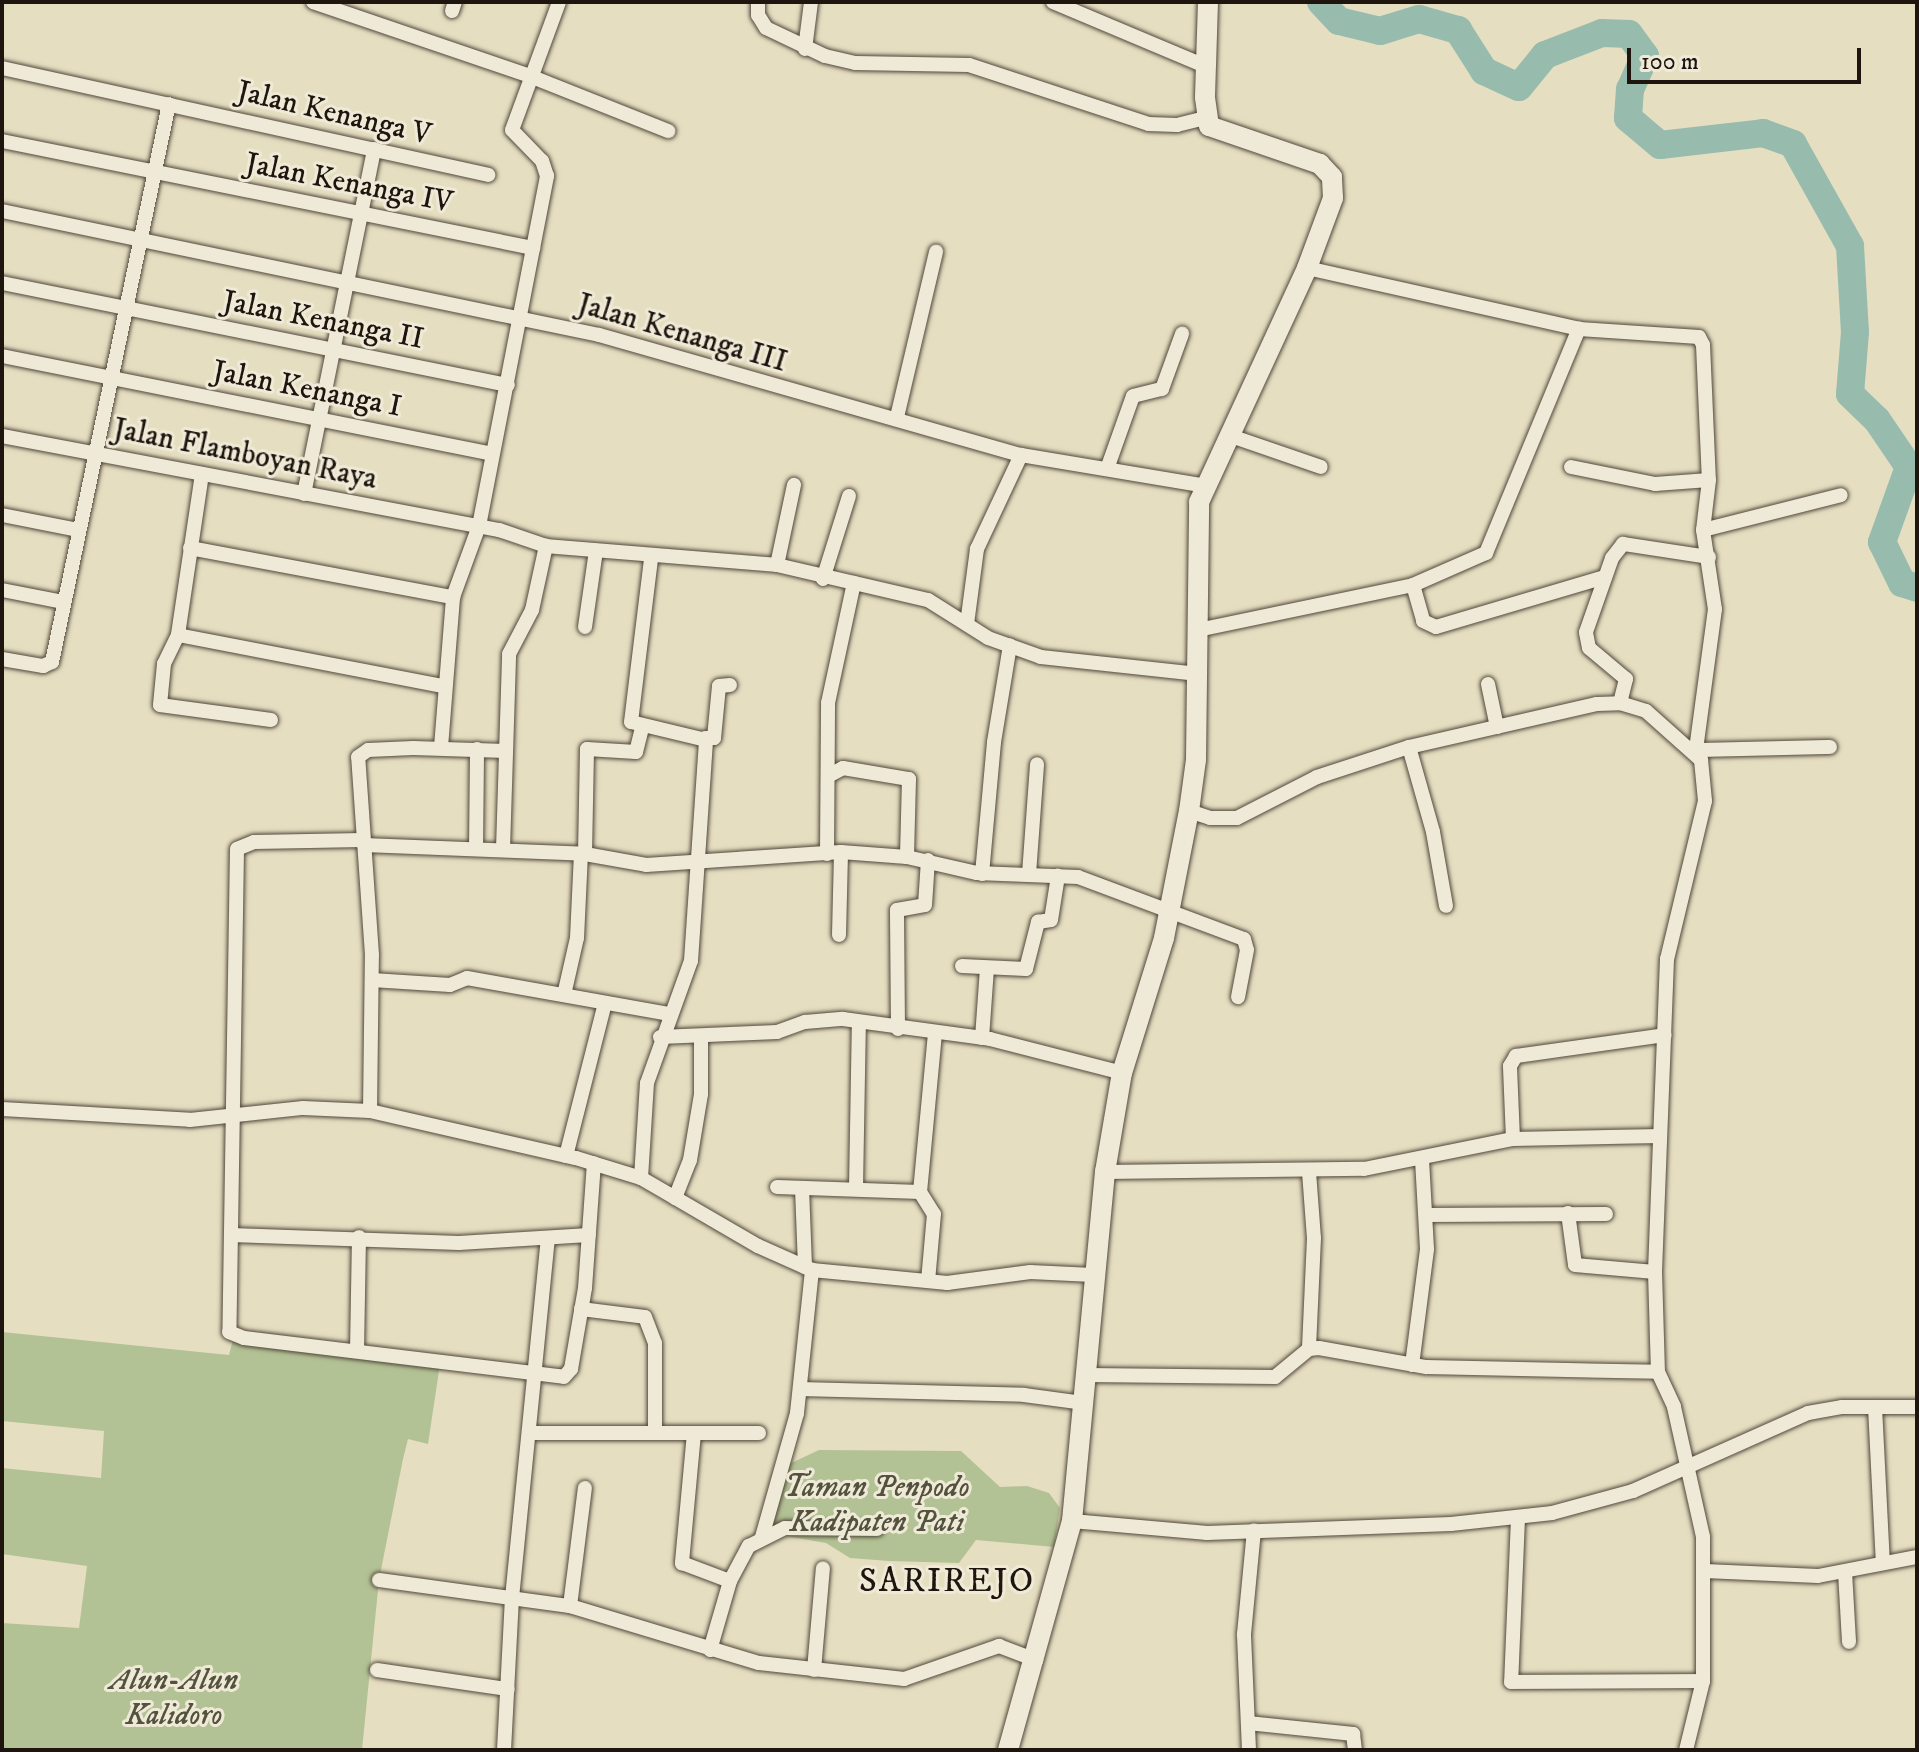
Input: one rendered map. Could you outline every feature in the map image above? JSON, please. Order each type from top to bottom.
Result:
[{"type":"street","points":[[313,2],[530,76],[668,131]]},
{"type":"street","points":[[441,747],[443,686],[453,597],[479,526],[522,318],[545,167],[512,130],[559,2]]},
{"type":"street","points":[[758,2],[760,22],[805,49],[855,63],[969,65],[1148,124],[1177,125],[1205,118]]},
{"type":"street","points":[[805,49],[811,2]]},
{"type":"street","points":[[1053,2],[1205,66]]},
{"type":"street","points":[[1008,1750],[1036,1660],[1072,1521],[1105,1172],[1122,1073],[1169,914],[1189,811],[1198,674],[1196,531],[1206,486],[1307,268],[1333,198],[1327,169],[1215,132],[1205,118],[1208,2]]},
{"type":"street","name":"Jalan Kenanga V","points":[[2,68],[488,175]]},
{"type":"street","points":[[2,659],[50,664],[169,104]]},
{"type":"street","name":"Jalan Kenanga IV","points":[[2,141],[533,248]]},
{"type":"street","points":[[304,494],[374,149]]},
{"type":"street","name":"Jalan Kenanga III","points":[[2,211],[599,335],[843,407],[897,417],[1021,455],[1206,486]]},
{"type":"street","points":[[897,417],[936,252]]},
{"type":"street","points":[[1307,268],[1579,329],[1693,336],[1702,341],[1709,480],[1703,530],[1715,609],[1696,750],[1704,770],[1705,801],[1668,944],[1655,1272],[1658,1372],[1674,1407],[1689,1467],[1705,1571],[1703,1681],[1686,1750]]},
{"type":"street","name":"Jalan Kenanga II","points":[[2,283],[508,385]]},
{"type":"street","points":[[1198,630],[1413,585],[1486,553],[1579,329]]},
{"type":"street","points":[[1107,469],[1133,396],[1162,389],[1182,334]]},
{"type":"street","name":"Jalan Kenanga I","points":[[2,356],[492,454]]},
{"type":"street","points":[[1228,435],[1321,467]]},
{"type":"street","name":"Jalan Flamboyan Raya","points":[[2,436],[479,526],[546,546],[651,558],[777,565],[823,579],[928,600],[1010,645],[1066,663],[1198,674]]},
{"type":"street","points":[[967,624],[977,549],[1021,455]]},
{"type":"street","points":[[1571,467],[1655,484],[1709,480]]},
{"type":"street","points":[[202,474],[178,635],[164,664],[160,705],[271,720]]},
{"type":"street","points":[[777,565],[794,485]]},
{"type":"street","points":[[1703,530],[1841,495]]},
{"type":"street","points":[[823,579],[849,496]]},
{"type":"street","points":[[2,515],[78,530]]},
{"type":"street","points":[[1620,703],[1626,679],[1587,640],[1588,622],[1605,577],[1623,544],[1709,557]]},
{"type":"street","points":[[503,849],[509,654],[532,610],[546,546]]},
{"type":"street","points":[[190,548],[453,597]]},
{"type":"street","points":[[585,627],[596,551]]},
{"type":"street","points":[[651,558],[631,722],[642,728],[714,738],[719,686],[730,685]]},
{"type":"street","points":[[1413,585],[1423,621],[1436,627],[1605,577]]},
{"type":"street","points":[[839,935],[828,776],[828,703],[854,583]]},
{"type":"street","points":[[2,590],[64,602]]},
{"type":"street","points":[[178,635],[443,686]]},
{"type":"street","points":[[982,874],[994,742],[1010,645]]},
{"type":"street","points":[[1488,684],[1497,727]]},
{"type":"street","points":[[1189,811],[1210,818],[1237,818],[1317,777],[1409,747],[1620,703],[1646,711],[1696,750],[1830,747]]},
{"type":"street","points":[[564,995],[577,938],[587,749],[636,752],[642,728]]},
{"type":"street","points":[[641,1178],[647,1083],[660,1037],[691,961],[705,738]]},
{"type":"street","points":[[370,1111],[372,980],[357,763],[361,753],[441,747],[506,751]]},
{"type":"street","points":[[1409,747],[1433,832],[1446,906]]},
{"type":"street","points":[[476,849],[477,749]]},
{"type":"street","points":[[1029,874],[1037,764]]},
{"type":"street","points":[[828,776],[843,768],[909,779],[907,857]]},
{"type":"street","points":[[594,1163],[581,1309],[571,1369],[564,1377],[534,1377],[244,1338],[229,1332],[239,845],[363,843],[503,849],[583,854],[646,865],[834,853],[907,857],[982,874],[1029,874],[1091,880],[1169,914],[1247,941],[1238,997]]},
{"type":"street","points":[[898,1029],[898,908],[925,905],[928,860]]},
{"type":"street","points":[[962,966],[1026,969],[1038,922],[1051,920],[1058,876]]},
{"type":"street","points":[[982,1038],[987,968]]},
{"type":"street","points":[[372,980],[450,985],[467,978],[670,1014]]},
{"type":"street","points":[[566,1156],[605,1003]]},
{"type":"street","points":[[660,1037],[701,1038],[777,1032],[823,1019],[982,1038],[1122,1073]]},
{"type":"street","points":[[856,1188],[859,1022]]},
{"type":"street","points":[[928,1281],[934,1214],[920,1192],[935,1034]]},
{"type":"street","points":[[1513,1139],[1510,1066],[1516,1056],[1665,1035]]},
{"type":"street","points":[[675,1198],[690,1160],[701,1094],[701,1038]]},
{"type":"street","points":[[2,1109],[190,1120],[303,1108],[370,1111],[566,1156],[641,1178],[809,1268],[959,1283],[1059,1270],[1093,1275]]},
{"type":"street","points":[[1105,1172],[1309,1172],[1422,1159],[1513,1139],[1660,1136]]},
{"type":"street","points":[[1412,1365],[1426,1264],[1422,1159]]},
{"type":"street","points":[[1086,1375],[1275,1377],[1309,1349],[1314,1238],[1309,1172]]},
{"type":"street","points":[[777,1187],[920,1192]]},
{"type":"street","points":[[762,1537],[800,1389],[809,1268],[802,1188]]},
{"type":"street","points":[[1568,1213],[1575,1265],[1655,1272]]},
{"type":"street","points":[[1426,1215],[1606,1214]]},
{"type":"street","points":[[231,1235],[359,1237],[459,1243],[589,1235]]},
{"type":"street","points":[[357,1351],[359,1237]]},
{"type":"street","points":[[504,1750],[512,1598],[531,1433],[548,1239]]},
{"type":"street","points":[[581,1309],[645,1317],[655,1343],[655,1433]]},
{"type":"street","points":[[1309,1349],[1412,1365],[1658,1372]]},
{"type":"street","points":[[800,1389],[1024,1395],[1084,1403]]},
{"type":"street","points":[[1875,1407],[1883,1563]]},
{"type":"street","points":[[1072,1521],[1207,1533],[1518,1518],[1596,1504],[1689,1467],[1808,1413],[1917,1407]]},
{"type":"street","points":[[531,1433],[759,1433]]},
{"type":"street","points":[[694,1433],[682,1563],[730,1581]]},
{"type":"street","points":[[570,1606],[585,1488]]},
{"type":"street","points":[[1518,1518],[1513,1684],[1703,1681]]},
{"type":"street","points":[[710,1650],[740,1558],[762,1537],[785,1528],[877,1529]]},
{"type":"street","points":[[1249,1750],[1244,1634],[1254,1530]]},
{"type":"street","points":[[1705,1571],[1799,1577],[1845,1572],[1917,1557]]},
{"type":"street","points":[[814,1670],[823,1568]]},
{"type":"street","points":[[1845,1572],[1849,1642]]},
{"type":"street","points":[[379,1580],[570,1606],[710,1650],[814,1670],[913,1678],[999,1646],[1036,1660]]},
{"type":"street","points":[[377,1670],[508,1689]]},
{"type":"street","points":[[1248,1723],[1353,1734],[1355,1750]]},
{"type":"green space","name":"Alun-Alun Kalidoro","points":[[2,1332],[229,1355],[234,1336],[440,1364],[428,1444],[408,1439],[403,1459],[379,1580],[362,1750],[2,1750],[2,1623],[79,1628],[87,1566],[2,1554],[2,1468],[101,1478],[104,1431],[2,1421]]},
{"type":"green space","name":"Taman Penpodo Kadipaten Pati","points":[[819,1450],[961,1451],[1000,1487],[1027,1486],[1049,1493],[1060,1508],[1054,1547],[976,1540],[959,1563],[889,1561],[850,1558],[826,1543],[769,1533],[787,1465]]},
{"type":"waterway","points":[[1321,2],[1339,21],[1380,31],[1419,19],[1458,30],[1484,71],[1519,87],[1545,55],[1602,33],[1629,34],[1645,56],[1630,89],[1628,118],[1660,145],[1763,133],[1793,144],[1850,246],[1855,332],[1850,394],[1877,420],[1909,467],[1882,542],[1902,583],[1917,588]]},
{"type":"district","name":"SARIREJO","points":[[947,1582]]}]
